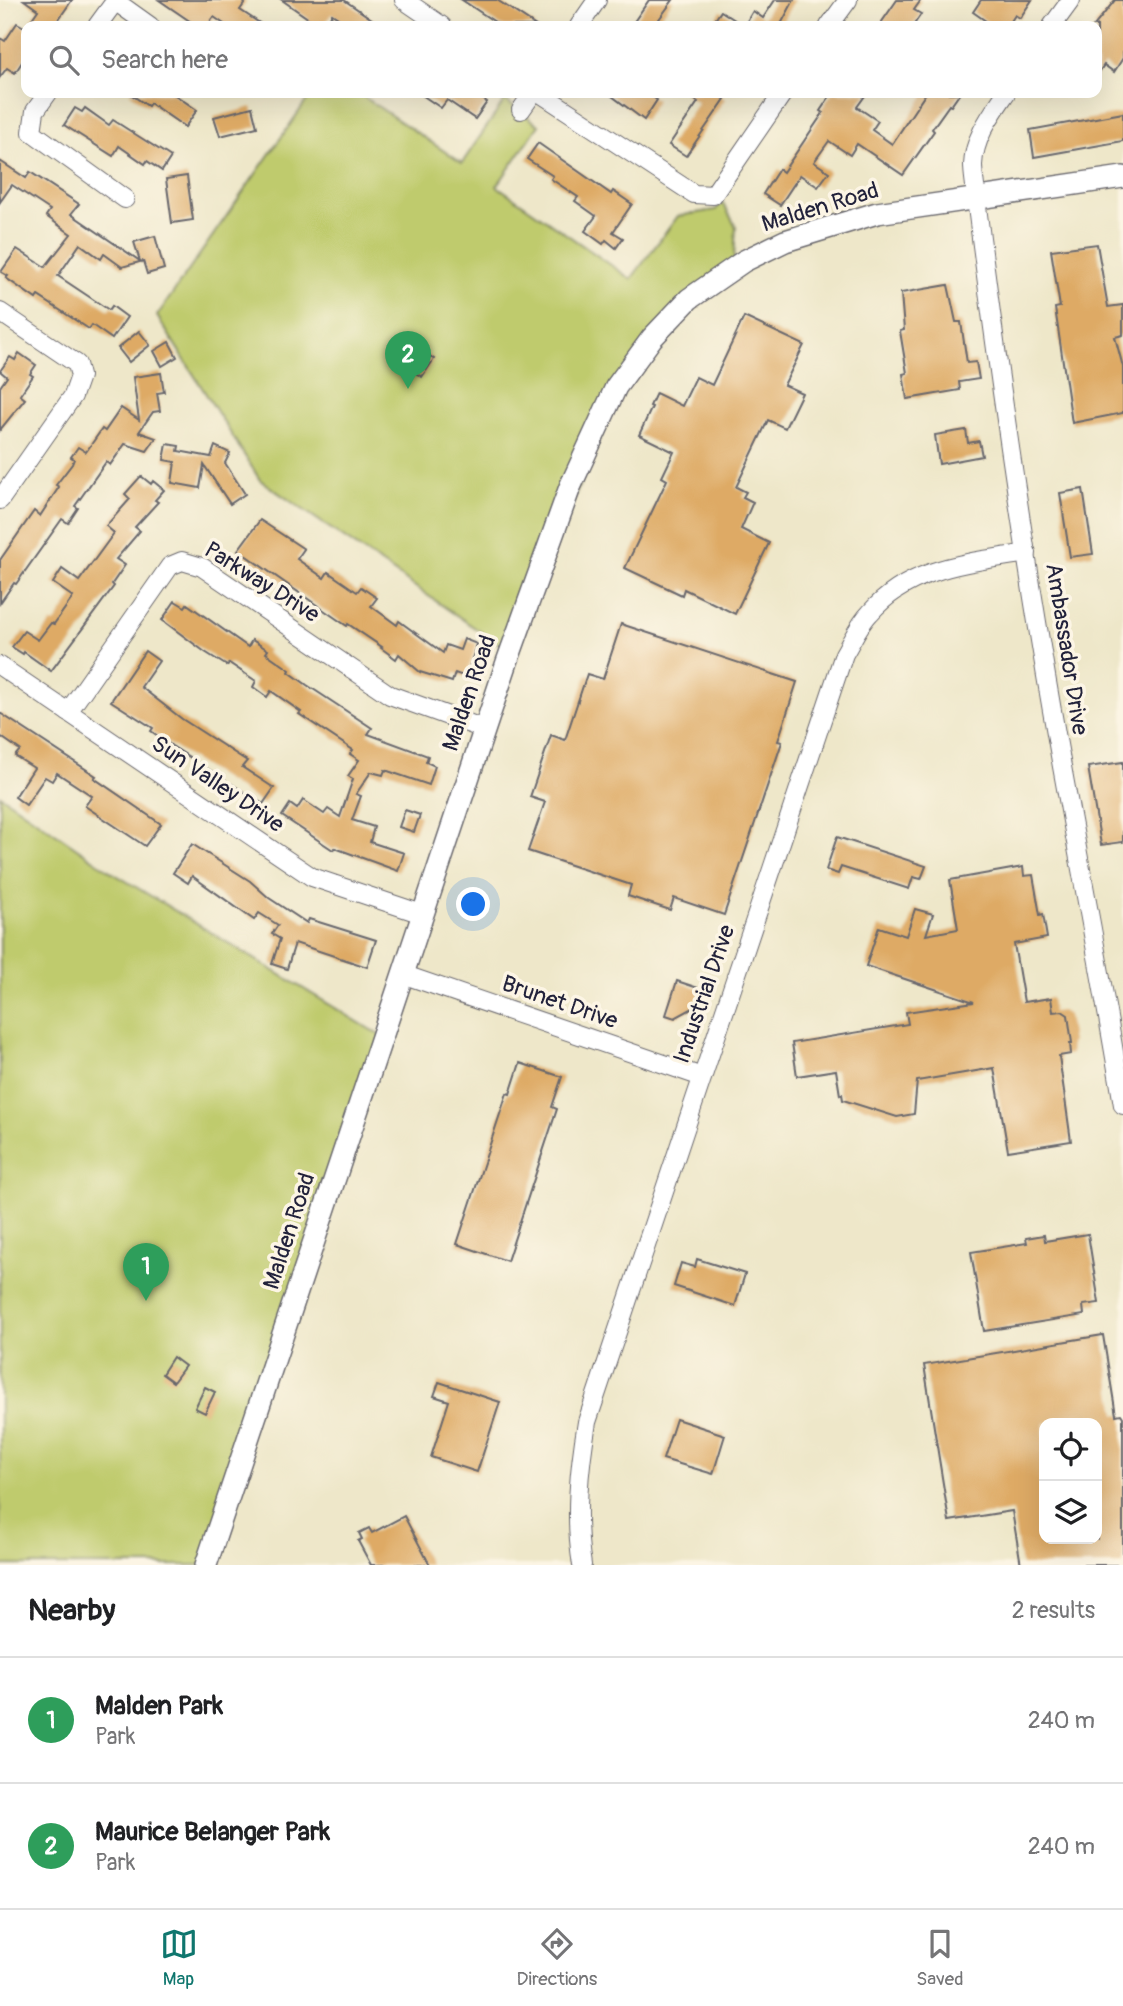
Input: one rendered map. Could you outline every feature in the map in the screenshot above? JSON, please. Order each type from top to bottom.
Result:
[{"type":"main road","name":"Malden Road","points":[[206,1565],[484,729],[570,487],[616,387],[652,338],[689,299],[744,261],[785,241],[877,213],[1123,177]]},
{"type":"street","points":[[404,0],[435,21]]},
{"type":"street","points":[[582,21],[597,0]]},
{"type":"street","points":[[833,21],[848,0]]},
{"type":"street","points":[[1056,21],[1071,0]]},
{"type":"street","points":[[101,21],[115,1],[143,21]]},
{"type":"street","points":[[44,98],[35,111],[32,132],[125,199]]},
{"type":"street","points":[[521,110],[529,98]]},
{"type":"street","points":[[548,98],[694,194],[713,195],[780,98]]},
{"type":"street","name":"Ambassador Drive","points":[[1003,98],[987,121],[976,150],[973,165],[976,199],[1007,427],[1057,738],[1123,1105]]},
{"type":"street","points":[[0,312],[77,364],[80,376],[73,396],[0,499]]},
{"type":"street","name":"Industrial Drive","points":[[582,1565],[577,1538],[579,1469],[587,1422],[844,654],[868,614],[888,595],[911,581],[942,568],[1027,553]]},
{"type":"street","name":"Parkway Drive","points":[[68,712],[170,566],[182,561],[202,567],[390,695],[484,729]]},
{"type":"street","name":"Sun Valley Drive","points":[[0,666],[312,877],[422,914]]},
{"type":"street","name":"Brunet Drive","points":[[402,974],[702,1076]]},
{"type":"green space","points":[[309,98],[365,98],[462,163],[505,100],[539,125],[497,186],[631,279],[678,216],[715,210],[723,203],[736,227],[733,273],[628,369],[510,652],[260,480],[157,316]]},
{"type":"green space","points":[[0,795],[113,873],[381,1036],[205,1565],[0,1565]]},
{"type":"building","points":[[24,0],[72,0],[57,21],[30,21],[38,10]]},
{"type":"building","points":[[159,0],[247,0],[240,10],[256,21],[220,21],[214,17],[211,21],[190,21]]},
{"type":"building","points":[[282,0],[344,0],[375,21],[342,21],[332,14],[327,21],[307,21],[309,19]]},
{"type":"building","points":[[462,0],[497,0],[528,21],[494,21]]},
{"type":"building","points":[[649,0],[673,0],[658,21],[634,21]]},
{"type":"building","points":[[775,0],[794,0],[783,21],[747,21],[753,11],[763,18]]},
{"type":"building","points":[[897,0],[921,0],[914,10],[921,14],[916,21],[882,21]]},
{"type":"building","points":[[981,0],[1032,0],[1020,18],[1015,15],[1011,21],[986,21],[973,12]]},
{"type":"building","points":[[1115,0],[1123,0],[1123,58],[1114,72],[1104,65],[1102,68],[1102,21],[1098,21]]},
{"type":"building","points":[[721,11],[736,21],[717,21]]},
{"type":"building","points":[[17,23],[21,25],[21,64],[15,73],[7,68],[0,77],[0,38],[5,41]]},
{"type":"building","points":[[136,98],[179,98],[197,110],[185,127],[150,103],[148,106]]},
{"type":"building","points":[[426,98],[481,98],[487,102],[475,119],[447,100],[441,108]]},
{"type":"building","points":[[615,98],[657,100],[644,120]]},
{"type":"building","points":[[692,98],[725,99],[686,156],[669,145],[698,102]]},
{"type":"building","points":[[829,98],[863,98],[857,107],[878,121],[872,130],[892,144],[923,98],[957,98],[932,129],[934,131],[903,175],[857,144],[850,155],[829,141],[814,162],[829,172],[818,187],[800,175],[780,205],[763,194],[779,169],[783,172],[823,113],[820,111]]},
{"type":"building","points":[[252,107],[257,127],[220,136],[214,117]]},
{"type":"building","points":[[75,108],[82,112],[85,108],[109,125],[113,120],[171,157],[162,171],[147,161],[145,164],[119,146],[113,156],[64,125]]},
{"type":"building","points":[[1123,113],[1123,141],[1034,157],[1030,130]]},
{"type":"building","points":[[538,143],[611,194],[613,191],[632,204],[613,232],[623,238],[616,248],[606,240],[603,244],[585,231],[596,216],[575,201],[578,197],[551,179],[553,176],[527,159]]},
{"type":"building","points":[[0,161],[26,178],[30,172],[79,204],[71,214],[140,261],[134,242],[155,236],[164,269],[147,274],[143,261],[122,267],[104,254],[101,259],[80,244],[58,276],[109,310],[112,306],[127,317],[112,339],[92,325],[89,329],[38,296],[36,299],[1,272],[17,249],[45,267],[71,234],[46,216],[50,210],[12,185],[0,202]]},
{"type":"building","points":[[187,176],[193,220],[172,223],[166,179]]},
{"type":"building","points":[[1097,244],[1108,307],[1123,305],[1123,335],[1115,337],[1123,367],[1123,413],[1072,423],[1055,308],[1060,307],[1051,250]]},
{"type":"building","points":[[948,285],[956,322],[961,322],[967,363],[976,362],[979,379],[959,382],[960,390],[907,399],[903,374],[907,373],[900,331],[904,330],[901,293]]},
{"type":"building","points":[[744,317],[804,345],[784,385],[802,393],[785,428],[768,420],[736,487],[746,492],[743,497],[753,502],[741,529],[769,543],[735,614],[684,589],[682,595],[625,568],[667,480],[662,477],[674,452],[639,435],[656,393],[682,406],[696,377],[712,385]]},
{"type":"building","points":[[139,331],[150,345],[129,362],[118,348]]},
{"type":"building","points":[[169,342],[177,357],[162,366],[154,351]]},
{"type":"building","points":[[424,352],[434,359],[422,377],[412,371]]},
{"type":"building","points":[[19,353],[36,365],[30,374],[33,376],[20,395],[25,399],[0,430],[0,387],[7,377],[0,371],[10,357],[15,360]]},
{"type":"building","points":[[161,373],[164,392],[157,393],[160,411],[153,412],[139,432],[156,438],[147,451],[125,444],[110,465],[106,462],[75,506],[78,508],[68,523],[62,519],[0,603],[0,560],[34,511],[40,516],[59,487],[56,485],[72,464],[74,459],[71,457],[78,447],[86,452],[121,408],[139,420],[133,377]]},
{"type":"building","points":[[966,430],[968,443],[979,441],[982,456],[939,464],[935,435]]},
{"type":"building","points":[[167,444],[179,446],[178,451],[211,457],[215,446],[230,453],[225,463],[245,494],[230,504],[204,465],[200,488],[172,483],[175,462],[164,460]]},
{"type":"building","points":[[141,476],[164,490],[155,500],[158,502],[135,527],[140,531],[116,559],[125,565],[112,584],[114,586],[51,671],[12,647],[24,631],[38,640],[51,623],[54,624],[73,597],[53,583],[62,569],[79,581],[114,533],[106,526],[130,499],[125,494]]},
{"type":"building","points":[[1083,489],[1093,554],[1070,557],[1060,493]]},
{"type":"building","points":[[260,520],[304,549],[297,559],[324,578],[328,572],[357,592],[361,587],[377,598],[371,606],[397,625],[399,621],[443,653],[446,645],[460,650],[464,639],[477,644],[466,677],[455,673],[452,682],[420,672],[399,654],[396,659],[238,550]]},
{"type":"building","points":[[175,601],[185,607],[187,604],[248,647],[252,640],[268,650],[266,653],[290,670],[289,672],[372,728],[368,734],[428,756],[426,762],[435,766],[429,785],[385,770],[383,775],[371,772],[356,794],[361,796],[352,820],[374,827],[370,842],[404,853],[398,871],[335,848],[333,850],[282,816],[290,804],[297,809],[303,800],[324,814],[328,809],[340,817],[353,779],[348,776],[359,760],[350,754],[353,750],[299,714],[301,712],[271,691],[267,697],[253,687],[256,681],[229,663],[227,666],[205,652],[162,620]]},
{"type":"building","points":[[621,624],[797,682],[778,741],[782,742],[724,915],[674,898],[670,910],[628,896],[631,885],[528,851],[545,802],[530,797],[551,735],[565,740],[587,674],[603,679]]},
{"type":"building","points":[[145,651],[159,661],[141,687],[182,719],[247,761],[242,767],[274,788],[263,804],[172,746],[151,731],[153,728],[111,701]]},
{"type":"building","points":[[0,713],[96,776],[94,778],[161,824],[145,846],[85,806],[92,796],[57,773],[52,781],[45,777],[26,805],[15,797],[34,768],[15,756],[20,750],[0,736]]},
{"type":"building","points":[[1123,762],[1123,842],[1101,845],[1088,767]]},
{"type":"building","points":[[405,810],[420,815],[414,832],[399,827]]},
{"type":"building","points":[[837,837],[926,866],[921,879],[913,877],[909,889],[841,867],[838,874],[826,870]]},
{"type":"building","points":[[192,844],[250,881],[269,898],[307,923],[309,919],[376,940],[367,967],[295,943],[287,969],[272,964],[280,939],[272,934],[278,925],[259,913],[254,920],[192,876],[188,883],[173,873]]},
{"type":"building","points":[[1023,867],[1024,876],[1033,875],[1047,938],[1014,944],[1024,1002],[1051,998],[1053,1012],[1062,1011],[1068,1015],[1071,1054],[1059,1056],[1071,1141],[1008,1151],[994,1068],[917,1081],[914,1114],[897,1117],[843,1100],[836,1070],[797,1076],[792,1043],[908,1024],[906,1012],[974,1002],[866,966],[879,927],[906,936],[915,909],[933,914],[926,935],[958,929],[950,880]]},
{"type":"building","points":[[677,981],[701,989],[695,1007],[675,1018],[666,1015]]},
{"type":"building","points":[[520,1063],[562,1077],[552,1107],[557,1109],[507,1261],[457,1244],[507,1093],[510,1094]]},
{"type":"building","points":[[1088,1234],[1099,1303],[1083,1305],[1084,1315],[984,1331],[971,1252],[1027,1243],[1026,1238],[1044,1235],[1045,1241]]},
{"type":"building","points":[[697,1259],[745,1274],[735,1306],[674,1286],[681,1263],[695,1267]]},
{"type":"building","points":[[1103,1335],[1116,1415],[1121,1414],[1123,1417],[1123,1565],[1021,1565],[1012,1511],[949,1521],[924,1365]]},
{"type":"building","points":[[173,1357],[185,1366],[173,1382],[162,1374]]},
{"type":"building","points":[[439,1382],[500,1402],[477,1472],[431,1457],[449,1401],[434,1396]]},
{"type":"building","points":[[205,1387],[215,1392],[205,1413],[195,1408]]},
{"type":"building","points":[[676,1419],[725,1435],[713,1474],[663,1459]]},
{"type":"building","points":[[404,1516],[430,1565],[371,1565],[358,1541],[362,1539],[359,1533],[369,1528],[372,1533]]},
{"type":"place","name":"Maurice Belanger Park","points":[[408,389]]},
{"type":"place","name":"Malden Park","points":[[146,1301]]}]
